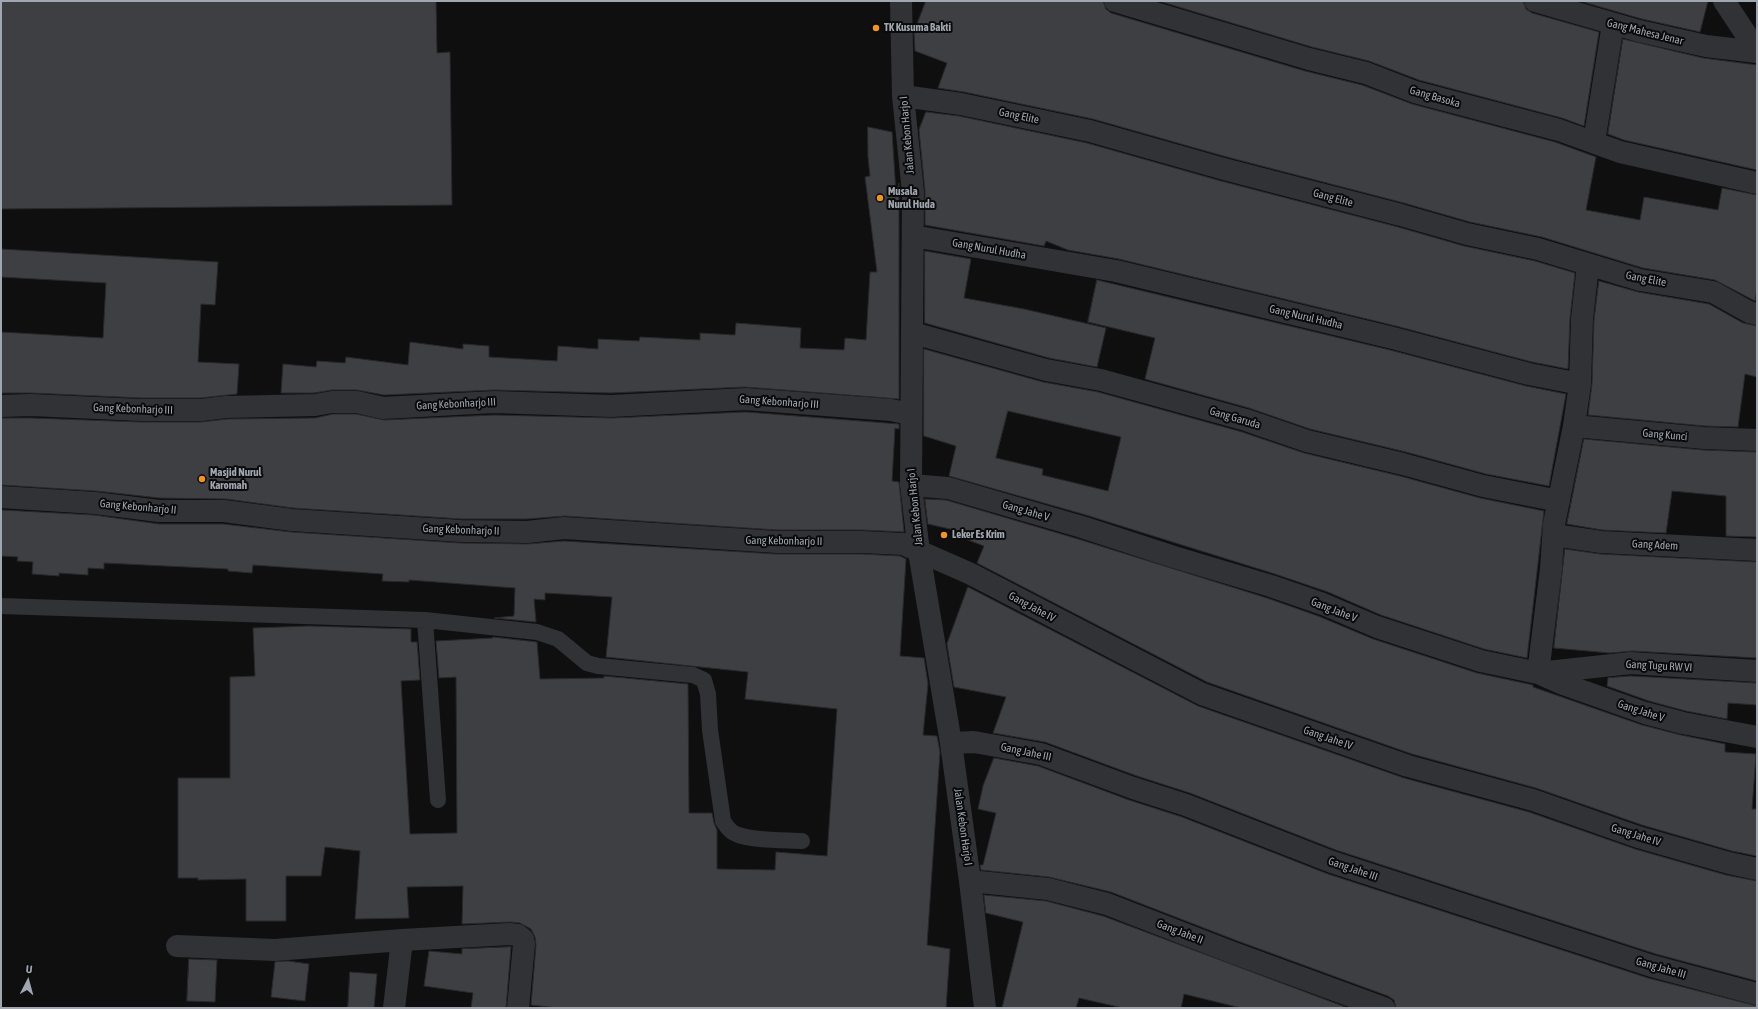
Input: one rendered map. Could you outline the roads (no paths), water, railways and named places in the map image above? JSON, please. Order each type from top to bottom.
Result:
[{"type":"street","name":"Jalan Kebon Harjo I","points":[[902,1],[903,96],[913,192],[913,333],[910,414],[911,485],[919,552],[951,743],[970,881],[985,1008]]},
{"type":"street","name":"Gang Basoka","points":[[1116,1],[1302,57],[1366,73],[1415,92],[1559,130],[1620,152],[1757,183]]},
{"type":"street","name":"Gang Mahesa Jenar","points":[[1535,1],[1613,24],[1706,46],[1757,52]]},
{"type":"street","points":[[1724,1],[1757,52]]},
{"type":"street","points":[[1594,142],[1613,24]]},
{"type":"street","name":"Gang Elite","points":[[903,96],[961,104],[1090,131],[1231,171],[1401,215],[1467,234],[1538,249],[1640,280],[1713,292],[1748,312],[1757,314]]},
{"type":"street","name":"Gang Nurul Hudha","points":[[913,236],[1116,271],[1393,338],[1529,374],[1580,384]]},
{"type":"street","points":[[1538,673],[1554,535],[1559,501],[1574,426],[1580,384],[1582,319],[1588,265]]},
{"type":"street","name":"Gang Garuda","points":[[913,333],[1046,370],[1101,380],[1246,420],[1307,441],[1403,464],[1483,486],[1559,501]]},
{"type":"street","name":"Gang Kebonharjo III","points":[[1,406],[31,405],[141,410],[201,410],[226,407],[315,405],[332,402],[357,402],[383,408],[494,402],[611,406],[746,399],[891,410],[910,414]]},
{"type":"street","name":"Gang Kunci","points":[[1574,426],[1704,438],[1757,440]]},
{"type":"street","name":"Gang Jahe V","points":[[911,485],[948,488],[1082,527],[1174,558],[1271,586],[1323,604],[1377,626],[1481,660],[1538,673],[1563,684],[1645,714],[1757,737]]},
{"type":"street","name":"Gang Kebonharjo II","points":[[1,497],[95,503],[158,511],[224,511],[292,520],[461,531],[527,532],[564,528],[778,542],[862,542],[902,544],[919,552]]},
{"type":"street","name":"Gang Adem","points":[[1554,535],[1601,542],[1757,550]]},
{"type":"street","name":"Gang Jahe IV","points":[[919,552],[971,574],[1202,694],[1408,766],[1533,800],[1638,837],[1729,864],[1757,869]]},
{"type":"street","name":"Gang Tugu RW VI","points":[[1538,673],[1631,663],[1757,671]]},
{"type":"street","name":"Gang Jahe III","points":[[951,743],[974,742],[1041,754],[1186,806],[1347,867],[1652,966],[1757,994]]},
{"type":"street","name":"Gang Jahe II","points":[[970,881],[1048,889],[1107,904],[1231,952],[1384,1008]]},
{"type":"street","points":[[177,946],[275,950],[402,940],[508,934],[518,935],[523,939],[524,944],[518,1008]]},
{"type":"street","points":[[394,1008],[402,940]]},
{"type":"lane","points":[[1,606],[426,620],[537,632],[558,639],[587,662],[598,666],[693,675],[704,680],[708,694],[710,730],[723,821],[728,829],[737,835],[802,841]]},
{"type":"lane","points":[[426,620],[438,800]]},
{"type":"place","name":"TK Kusuma Bakti","points":[[876,28]]},
{"type":"place","name":"Musala Nurul Huda","points":[[880,198]]},
{"type":"place","name":"Masjid Nurul Karomah","points":[[202,479]]},
{"type":"place","name":"Leker Es Krim","points":[[944,535]]}]
